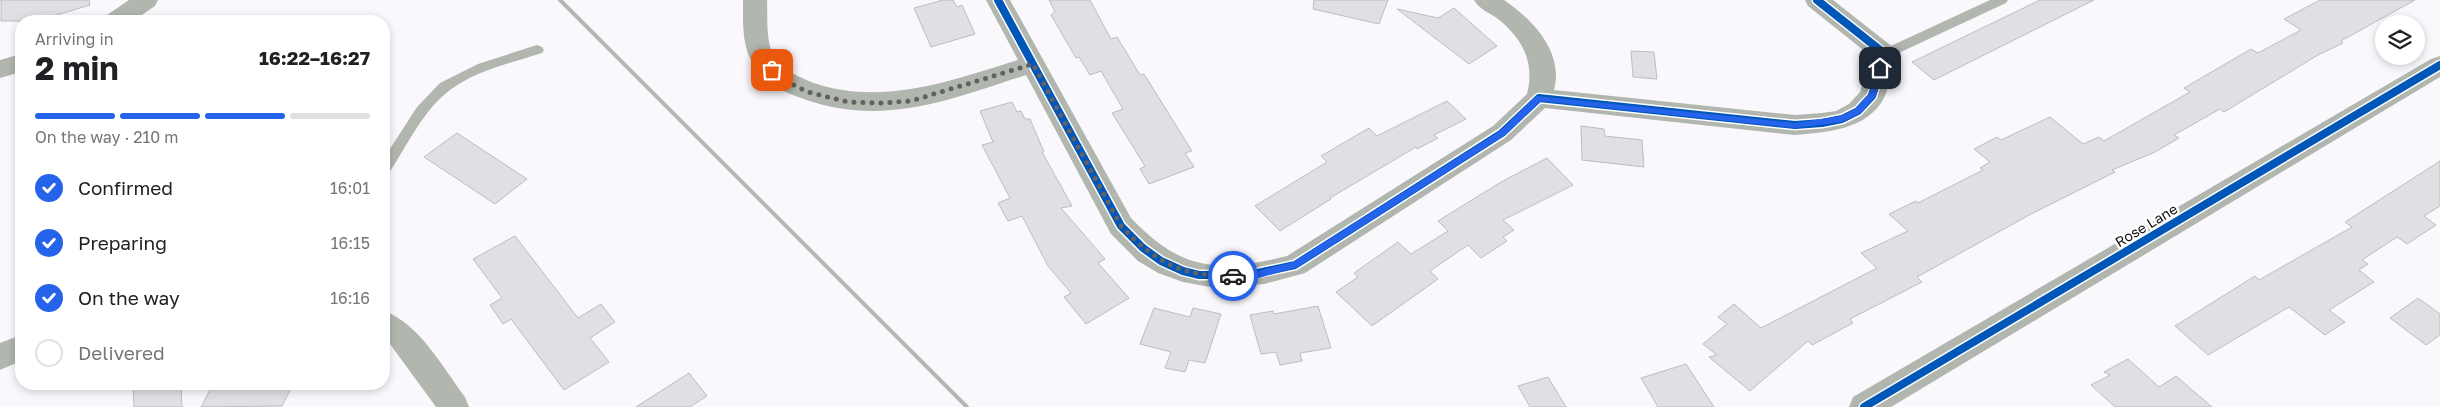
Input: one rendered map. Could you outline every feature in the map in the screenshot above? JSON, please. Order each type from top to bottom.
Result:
[{"type":"street","points":[[125,15],[146,0]]},
{"type":"street","points":[[755,0],[756,37],[765,63],[779,78],[808,92],[848,102],[881,103],[911,101],[1033,64]]},
{"type":"street","points":[[998,0],[1121,226],[1141,247],[1167,265],[1192,274],[1217,276],[1259,275],[1295,265],[1502,133],[1539,98],[1544,77],[1540,56],[1517,7],[1486,0]]},
{"type":"street","points":[[1539,98],[1795,125],[1842,119],[1858,111],[1872,96],[1885,54],[1817,0]]},
{"type":"street","points":[[0,69],[15,65]]},
{"type":"street","name":"Rose Lane","points":[[1864,407],[2440,65]]},
{"type":"street","points":[[390,328],[400,335],[454,407]]},
{"type":"street","points":[[0,357],[15,351]]},
{"type":"lane","points":[[1885,54],[2001,0]]},
{"type":"lane","points":[[390,161],[436,93],[452,82],[482,67],[537,50]]},
{"type":"building","points":[[1,0],[89,0],[90,5],[57,15],[15,15],[15,21],[1,21]]},
{"type":"building","points":[[943,0],[953,0],[957,7],[962,5],[975,34],[931,47],[914,8]]},
{"type":"building","points":[[1049,0],[1090,0],[1111,39],[1117,37],[1140,75],[1144,74],[1192,151],[1185,153],[1194,167],[1149,184],[1140,169],[1145,166],[1112,113],[1123,109],[1101,71],[1090,75],[1079,57],[1076,58],[1051,15],[1055,12]]},
{"type":"building","points":[[1314,0],[1388,0],[1379,24],[1313,9]]},
{"type":"building","points":[[2040,0],[2094,0],[1934,80],[1912,62]]},
{"type":"building","points":[[2320,0],[2415,0],[2388,15],[2375,15],[2375,22],[2341,41],[2343,43],[2318,55],[2224,112],[2220,109],[2174,135],[2179,138],[2155,152],[2112,170],[2115,172],[2033,213],[1917,277],[1922,282],[1850,319],[1853,323],[1812,345],[1808,341],[1750,391],[1709,357],[1717,355],[1703,344],[1727,324],[1718,317],[1734,304],[1761,328],[1877,268],[1861,253],[1908,231],[1889,214],[1916,201],[1918,203],[1983,170],[1980,168],[1990,162],[1974,149],[1997,137],[2001,140],[2050,117],[2083,144],[2099,137],[2104,141],[2190,92],[2184,88],[2251,49],[2258,53],[2301,30],[2284,19]]},
{"type":"building","points":[[1454,8],[1497,46],[1469,64],[1397,9],[1438,18]]},
{"type":"building","points":[[1631,51],[1654,52],[1657,79],[1633,77]]},
{"type":"building","points":[[1447,101],[1466,119],[1434,135],[1438,138],[1417,149],[1416,147],[1330,198],[1280,231],[1255,206],[1327,162],[1321,156],[1369,128],[1377,136]]},
{"type":"building","points":[[1012,102],[1017,112],[1021,111],[1025,119],[1030,119],[1044,152],[1042,152],[1072,206],[1061,208],[1105,259],[1098,263],[1129,298],[1086,324],[1064,297],[1071,293],[1048,266],[1022,216],[1008,221],[998,203],[1010,198],[982,145],[993,142],[980,111]]},
{"type":"building","points":[[1581,126],[1604,129],[1605,136],[1642,140],[1644,167],[1582,160]]},
{"type":"building","points":[[457,133],[527,179],[495,204],[424,157]]},
{"type":"building","points":[[1547,158],[1573,185],[1503,220],[1514,230],[1503,237],[1507,241],[1481,258],[1468,245],[1430,271],[1438,279],[1372,326],[1336,292],[1358,277],[1354,273],[1398,242],[1411,254],[1448,231],[1438,221],[1501,182]]},
{"type":"building","points":[[2440,161],[2440,206],[2424,216],[2436,225],[2407,244],[2397,237],[2362,260],[2368,264],[2359,270],[2374,282],[2329,310],[2345,322],[2325,335],[2289,307],[2208,355],[2175,326],[2255,276],[2259,280],[2352,227],[2345,222]]},
{"type":"building","points":[[515,236],[578,318],[601,304],[615,322],[590,338],[609,362],[564,390],[511,319],[503,324],[490,305],[502,298],[473,259]]},
{"type":"building","points":[[2418,298],[2440,314],[2440,335],[2426,345],[2390,318]]},
{"type":"building","points":[[1318,306],[1331,348],[1300,353],[1302,361],[1280,365],[1276,352],[1261,354],[1250,315],[1273,311],[1274,314]]},
{"type":"building","points":[[1154,308],[1190,317],[1193,308],[1221,314],[1205,363],[1189,360],[1185,372],[1165,368],[1171,352],[1140,344]]},
{"type":"building","points":[[2128,359],[2159,387],[2176,376],[2212,407],[2115,407],[2091,385],[2110,375],[2104,372]]},
{"type":"building","points":[[1686,364],[1714,407],[1658,407],[1641,378]]},
{"type":"building","points":[[689,373],[707,396],[690,407],[636,407]]},
{"type":"building","points":[[1548,377],[1566,407],[1530,407],[1518,386]]},
{"type":"building","points":[[133,390],[181,390],[182,407],[134,407]]},
{"type":"building","points":[[210,390],[290,390],[282,406],[201,407]]},
{"type":"railway","points":[[560,0],[967,407]]},
{"type":"cycle path","points":[[998,0],[1121,226],[1143,248],[1168,265],[1199,275],[1215,276],[1248,275],[1295,265],[1502,133],[1539,98],[1795,125],[1842,119],[1858,111],[1872,96],[1885,54],[1817,0]]},
{"type":"cycle path","points":[[1864,407],[2440,65]]},
{"type":"way so far","points":[[772,70],[779,78],[808,92],[848,102],[881,103],[911,101],[1033,64],[1121,226],[1141,247],[1167,265],[1192,274],[1233,276]]},
{"type":"route","points":[[1233,276],[1259,275],[1295,265],[1502,133],[1539,98],[1795,125],[1822,123],[1842,119],[1858,111],[1872,96],[1880,68]]}]
